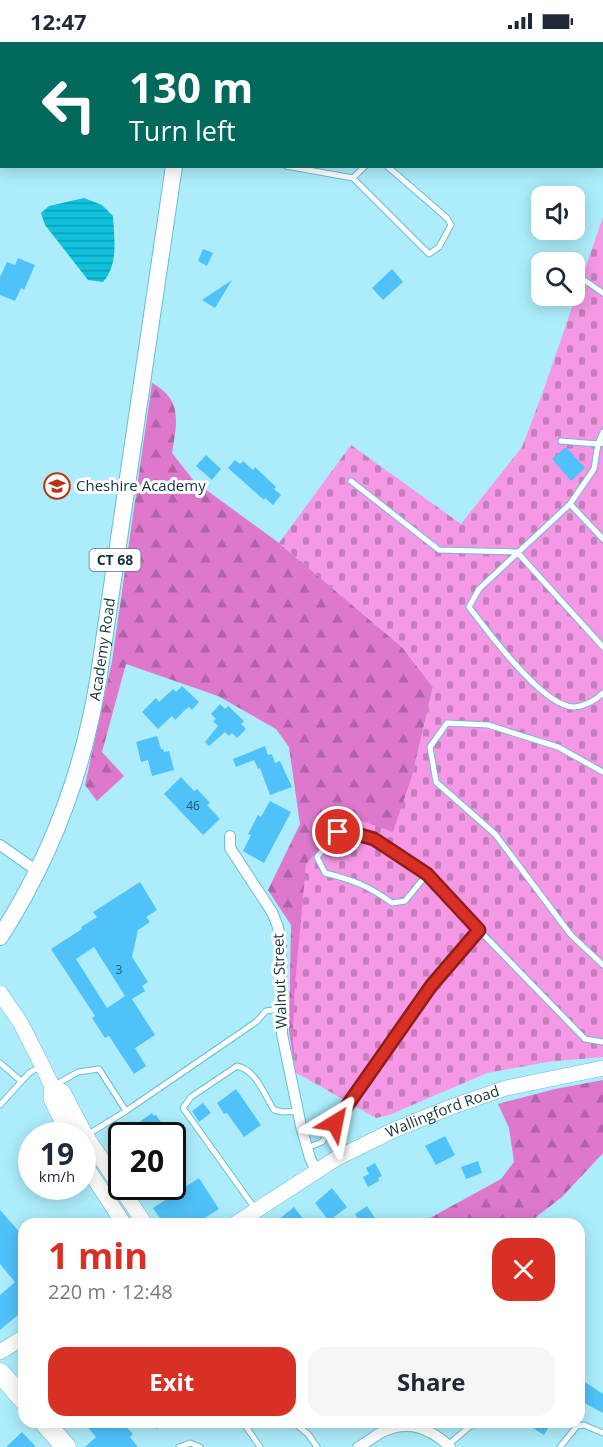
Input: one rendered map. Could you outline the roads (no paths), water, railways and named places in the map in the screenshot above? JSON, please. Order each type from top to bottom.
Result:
[{"type":"highway","points":[[0,1373],[18,1393]]},
{"type":"highway","points":[[49,1428],[66,1447]]},
{"type":"main road","name":"Academy Road","points":[[0,937],[37,871],[68,798],[93,714],[174,168]]},
{"type":"street","name":"Walnut Street","points":[[230,836],[230,848],[266,902],[278,927],[282,1035],[307,1148],[317,1172]]},
{"type":"street","points":[[0,845],[37,871]]},
{"type":"street","points":[[0,993],[20,1022],[42,1065],[52,1086],[51,1099],[62,1122]]},
{"type":"street","name":"Wallingford Road","points":[[245,1218],[337,1158],[386,1134],[460,1104],[530,1082],[603,1068]]},
{"type":"street","points":[[52,1086],[63,1092],[77,1122]]},
{"type":"street","points":[[96,1154],[141,1218]]},
{"type":"street","points":[[96,1182],[120,1218]]},
{"type":"street","points":[[123,1218],[132,1206]]},
{"type":"street","points":[[0,1352],[18,1341]]},
{"type":"street","points":[[358,1447],[391,1428]]},
{"type":"street","points":[[418,1428],[430,1432],[449,1446]]},
{"type":"lane","points":[[297,168],[353,178],[429,254],[439,247],[451,225],[447,218],[389,168]]},
{"type":"lane","points":[[353,178],[363,168]]},
{"type":"lane","points":[[585,281],[603,293]]},
{"type":"lane","points":[[603,432],[594,469],[570,504],[479,589],[469,607],[512,662],[554,699],[573,707],[596,700],[603,693]]},
{"type":"lane","points":[[561,441],[601,443]]},
{"type":"lane","points":[[351,482],[439,550],[518,552],[603,647]]},
{"type":"lane","points":[[570,504],[603,539]]},
{"type":"lane","points":[[603,772],[558,747],[488,725],[447,723],[430,747],[436,782],[495,834],[565,927],[603,965]]},
{"type":"lane","points":[[427,874],[405,901],[392,903],[370,887],[325,873],[316,857],[338,832],[350,832],[374,839],[427,874],[585,1039],[603,1042]]},
{"type":"lane","points":[[307,1148],[322,1142],[431,986],[479,930]]},
{"type":"lane","points":[[96,1130],[256,1022],[266,1011],[280,1010]]},
{"type":"lane","points":[[0,1063],[21,1081]]},
{"type":"lane","points":[[0,1105],[21,1081],[42,1065]]},
{"type":"lane","points":[[257,1211],[183,1107],[191,1097],[237,1066],[251,1073],[274,1110],[298,1111]]},
{"type":"lane","points":[[52,1086],[78,1072],[99,1069],[126,1111]]},
{"type":"lane","points":[[585,1425],[603,1433]]},
{"type":"lane","points":[[247,1428],[260,1447]]},
{"type":"lane","points":[[300,1428],[308,1434],[316,1447]]},
{"type":"lane","points":[[449,1446],[468,1428]]},
{"type":"lane","points":[[560,1447],[575,1428]]},
{"type":"lane","points":[[179,1447],[190,1443],[200,1447]]},
{"type":"water","points":[[84,198],[102,205],[113,216],[113,259],[103,282],[88,280],[45,225],[41,213],[49,206]]},
{"type":"place","name":"Cheshire Academy","points":[[57,486]]}]
